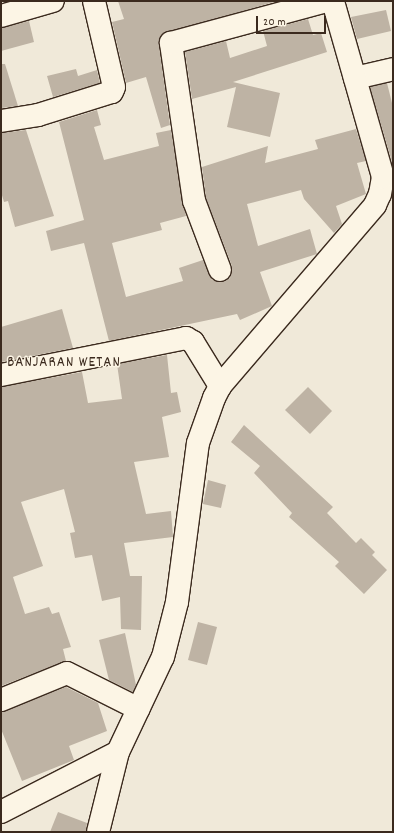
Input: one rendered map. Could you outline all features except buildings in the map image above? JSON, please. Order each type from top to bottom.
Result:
[{"type":"street","points":[[1,16],[53,1]]},
{"type":"street","points":[[1,122],[38,115],[112,92],[114,87],[94,1]]},
{"type":"street","points":[[220,270],[194,201],[171,43],[327,1]]},
{"type":"street","points":[[98,832],[118,752],[164,657],[177,602],[198,444],[220,386],[375,205],[383,177],[333,1]]},
{"type":"street","points":[[355,78],[393,69]]},
{"type":"street","points":[[1,375],[186,338],[193,342],[220,386]]},
{"type":"street","points":[[1,700],[67,673],[139,709]]},
{"type":"street","points":[[1,812],[118,752]]},
{"type":"district","name":"BANJARAN WETAN","points":[[64,364]]}]
